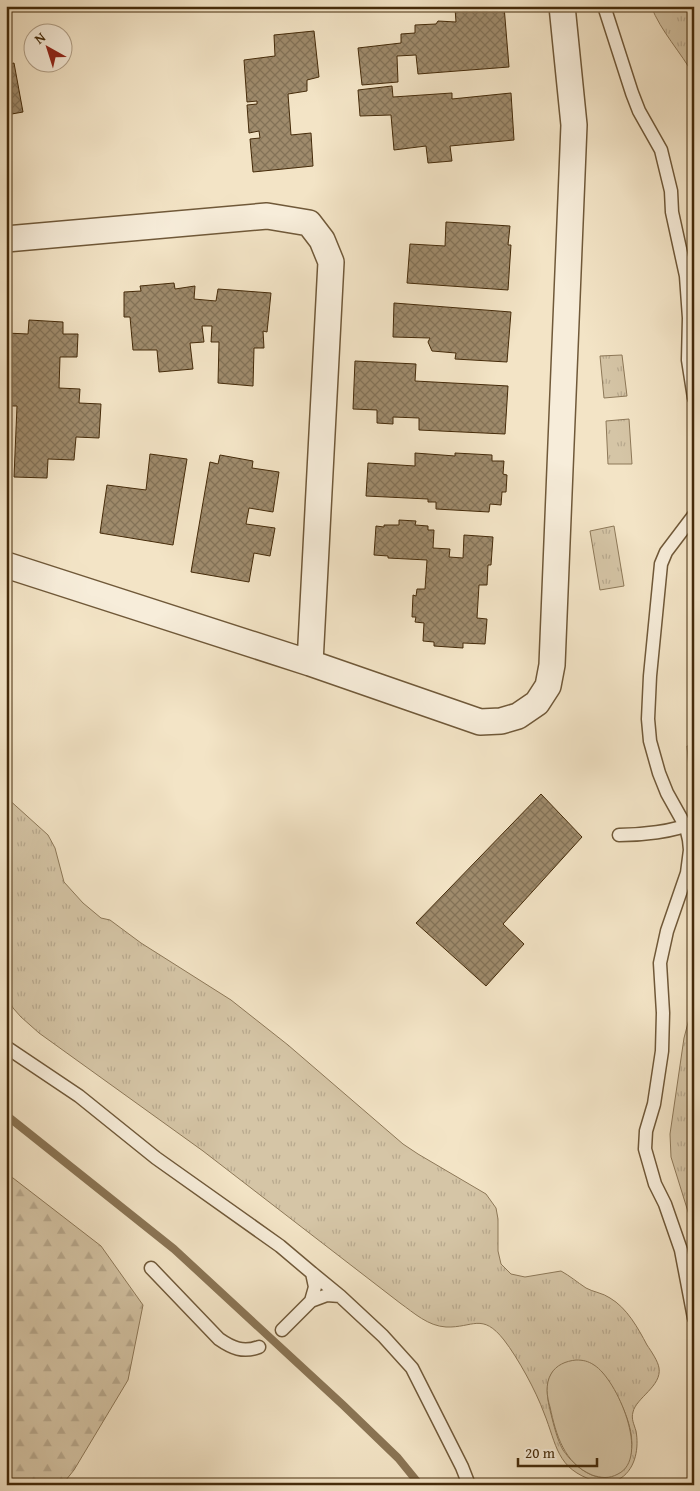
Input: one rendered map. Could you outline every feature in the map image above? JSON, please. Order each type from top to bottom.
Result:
[{"type":"street","points":[[6,565],[310,663],[480,722],[502,721],[518,716],[537,702],[548,686],[552,665],[574,124],[562,6]]},
{"type":"street","points":[[6,239],[267,216],[309,223],[322,240],[331,262],[310,663]]},
{"type":"lane","points":[[604,6],[625,76],[639,111],[661,150],[669,184],[672,212],[686,276],[689,318],[688,360],[694,398]]},
{"type":"lane","points":[[694,515],[666,552],[661,564],[650,676],[648,719],[650,741],[667,793],[690,824],[690,850],[687,873],[667,932],[660,962],[663,1013],[662,1052],[654,1104],[646,1131],[646,1149],[655,1184],[665,1204],[681,1250],[694,1318]]},
{"type":"lane","points":[[618,834],[637,835],[690,824]]},
{"type":"lane","points":[[6,1047],[79,1096],[156,1158],[280,1246],[340,1296],[383,1336],[412,1368],[420,1381],[441,1427],[472,1483]]},
{"type":"lane","points":[[151,1268],[219,1339],[231,1348],[243,1351],[259,1347]]},
{"type":"lane","points":[[312,1273],[315,1287],[312,1301]]},
{"type":"lane","points":[[282,1330],[312,1301],[327,1295],[340,1296]]},
{"type":"green space","points":[[651,6],[694,6],[694,76],[660,25]]},
{"type":"green space","points":[[622,355],[627,396],[604,398],[600,356]]},
{"type":"green space","points":[[629,419],[632,464],[608,464],[606,421]]},
{"type":"green space","points":[[614,526],[624,586],[600,590],[590,531]]},
{"type":"green space","points":[[687,746],[694,746],[694,781],[690,781]]},
{"type":"green space","points":[[6,797],[48,835],[55,848],[64,882],[83,903],[101,918],[110,920],[141,943],[231,1000],[288,1045],[403,1144],[486,1194],[496,1208],[498,1251],[501,1264],[511,1274],[525,1277],[561,1271],[586,1288],[607,1296],[622,1307],[636,1325],[656,1359],[659,1368],[657,1380],[633,1412],[637,1450],[630,1469],[621,1478],[605,1483],[582,1476],[572,1470],[560,1455],[541,1404],[526,1375],[509,1347],[496,1331],[489,1326],[477,1323],[455,1327],[439,1326],[427,1322],[416,1315],[203,1151],[39,1033],[13,1008],[6,994]],"holes":[[[554,1370],[601,1371],[620,1401],[632,1437],[632,1449],[627,1463],[615,1474],[607,1477],[598,1477],[582,1470],[563,1450],[553,1423],[547,1391],[549,1380]]]},
{"type":"green space","points":[[694,1011],[694,1231],[671,1157],[670,1134],[684,1038],[689,1019]]},
{"type":"green space","points":[[6,1175],[13,1178],[101,1246],[143,1305],[128,1380],[74,1470],[62,1485],[6,1485]]},
{"type":"green space","points":[[576,1360],[590,1363],[603,1373],[620,1401],[627,1419],[631,1436],[631,1452],[627,1465],[618,1474],[611,1477],[592,1475],[574,1463],[563,1447],[555,1428],[547,1395],[549,1378],[558,1366],[565,1362]]},
{"type":"building","points":[[504,6],[509,67],[418,74],[416,55],[397,56],[398,82],[362,85],[358,48],[401,43],[401,34],[415,33],[415,25],[436,24],[438,21],[456,22],[455,8]]},
{"type":"building","points":[[314,31],[319,77],[307,80],[307,91],[288,94],[291,135],[311,133],[313,166],[253,172],[250,139],[260,138],[259,131],[249,133],[247,105],[257,104],[257,101],[247,102],[244,60],[275,56],[274,35]]},
{"type":"building","points":[[14,63],[23,112],[6,115],[6,65]]},
{"type":"building","points":[[392,86],[393,97],[452,93],[452,99],[511,93],[514,140],[450,146],[452,161],[428,163],[426,146],[394,150],[391,115],[360,116],[358,90]]},
{"type":"building","points":[[446,222],[510,226],[508,245],[511,245],[508,290],[407,283],[410,244],[445,246]]},
{"type":"building","points":[[174,283],[175,289],[195,286],[194,299],[216,301],[218,289],[271,293],[267,332],[263,331],[264,348],[254,348],[253,386],[218,383],[219,342],[211,342],[212,326],[202,326],[204,342],[190,343],[193,369],[159,372],[157,350],[133,350],[130,317],[124,317],[124,292],[141,291],[140,286]]},
{"type":"building","points":[[394,303],[511,312],[507,362],[455,359],[456,353],[432,351],[428,342],[430,338],[393,337]]},
{"type":"building","points":[[29,320],[63,322],[63,334],[78,334],[77,357],[60,357],[59,388],[80,389],[79,403],[101,404],[99,438],[76,437],[74,460],[48,459],[47,478],[14,477],[17,406],[6,406],[6,333],[28,334]]},
{"type":"building","points":[[355,361],[416,364],[415,381],[508,386],[505,434],[419,430],[419,418],[393,417],[393,424],[377,423],[377,410],[353,409]]},
{"type":"building","points":[[415,453],[455,456],[455,453],[492,455],[492,461],[504,461],[503,474],[507,475],[506,492],[502,492],[501,505],[490,504],[489,512],[436,509],[436,502],[428,502],[428,499],[366,496],[368,463],[415,466]]},
{"type":"building","points":[[150,454],[187,459],[173,545],[100,533],[107,485],[146,490]]},
{"type":"building","points":[[220,455],[253,461],[252,468],[279,472],[273,512],[249,508],[246,524],[275,528],[270,556],[254,553],[249,582],[191,572],[210,462],[218,464]]},
{"type":"building","points":[[399,520],[416,521],[415,525],[428,526],[428,530],[434,530],[433,548],[450,549],[449,557],[463,558],[464,535],[493,537],[487,585],[479,585],[477,618],[487,619],[485,644],[463,643],[463,648],[434,646],[434,642],[423,641],[424,623],[415,622],[416,617],[412,617],[413,595],[416,596],[417,589],[425,589],[427,560],[388,558],[388,556],[374,555],[376,526],[399,525]]},
{"type":"building","points":[[541,794],[582,837],[503,924],[524,944],[486,986],[416,923]]},
{"type":"waterway","points":[[6,1115],[174,1249],[343,1405],[398,1458],[420,1485]]}]
